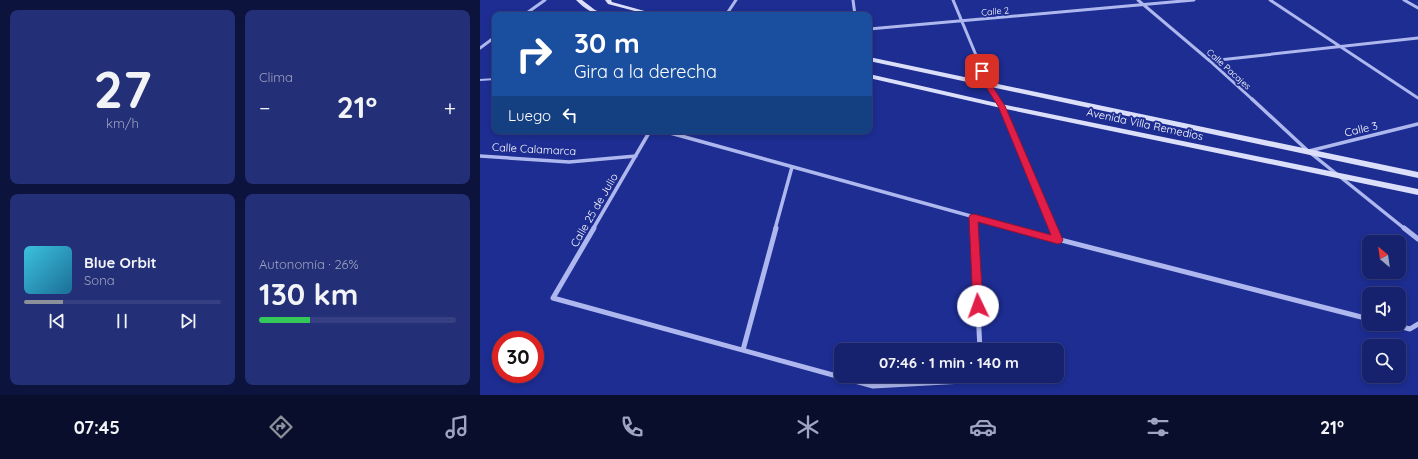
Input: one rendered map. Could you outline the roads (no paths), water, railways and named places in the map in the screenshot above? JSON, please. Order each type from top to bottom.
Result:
[{"type":"main road","points":[[579,0],[596,12]]},
{"type":"main road","points":[[608,0],[610,3],[643,12]]},
{"type":"main road","name":"Avenida Villa Remedios","points":[[872,60],[1418,174]]},
{"type":"main road","name":"Avenida Villa Remedios","points":[[872,77],[1002,106],[1418,192]]},
{"type":"street","points":[[528,12],[545,0]]},
{"type":"street","points":[[728,12],[736,0]]},
{"type":"street","points":[[853,0],[855,12]]},
{"type":"street","points":[[953,0],[988,84],[1002,106],[1058,240]]},
{"type":"street","name":"Calle Pacajes","points":[[1138,0],[1210,61],[1308,151],[1418,239]]},
{"type":"street","name":"Calle 2","points":[[872,29],[1194,0]]},
{"type":"street","points":[[1270,0],[1418,98]]},
{"type":"street","points":[[1404,0],[1418,8]]},
{"type":"street","points":[[1210,61],[1418,38]]},
{"type":"street","points":[[480,48],[492,39]]},
{"type":"street","name":"Calle 3","points":[[1308,151],[1418,124]]},
{"type":"street","name":"Calle 25 de Julio","points":[[648,134],[553,298],[743,350]]},
{"type":"street","points":[[674,134],[1058,240],[1362,316]]},
{"type":"street","name":"Calle Calamarca","points":[[480,156],[569,162],[636,156]]},
{"type":"street","points":[[792,167],[743,350],[834,375]]},
{"type":"street","points":[[974,217],[980,343]]},
{"type":"street","points":[[1406,328],[1410,329],[1418,324]]},
{"type":"street","points":[[863,383],[874,386],[928,383]]},
{"type":"lane","points":[[480,80],[492,79]]}]
